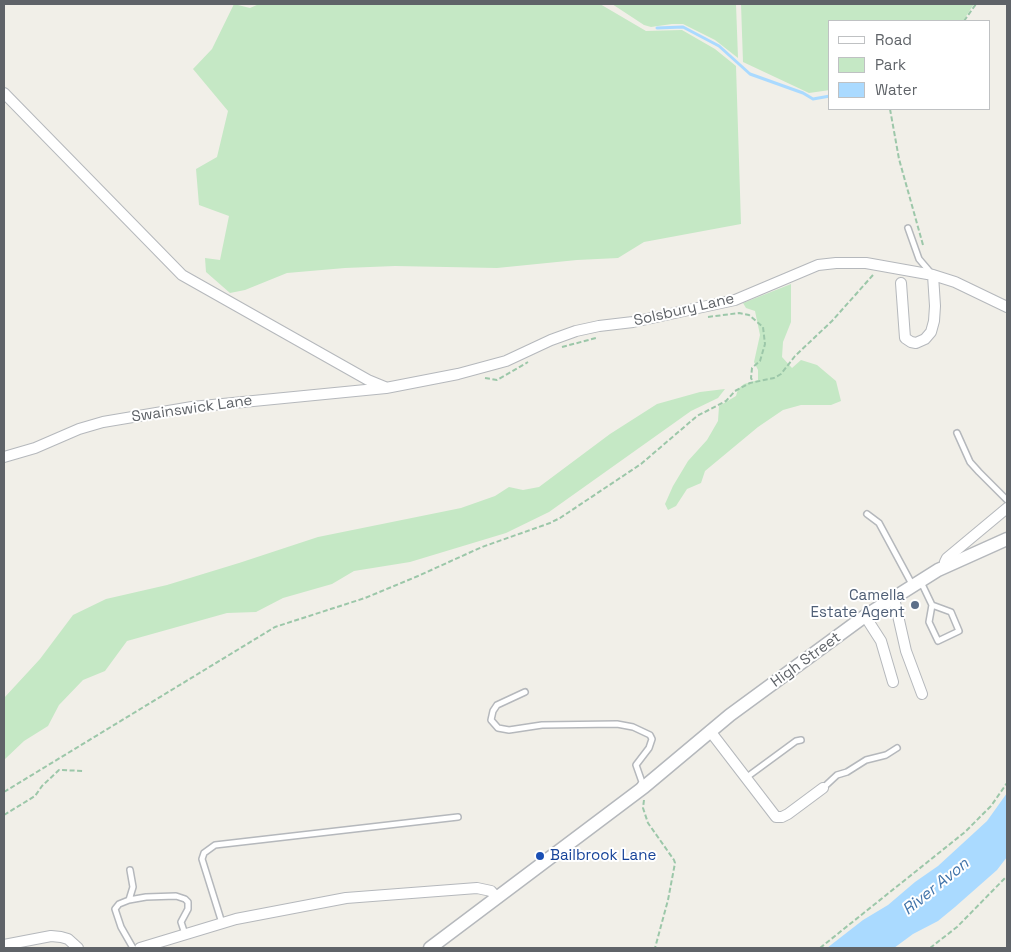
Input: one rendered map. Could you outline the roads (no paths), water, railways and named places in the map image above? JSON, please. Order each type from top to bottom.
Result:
[{"type":"street","points":[[4,93],[182,275],[368,380],[386,388]]},
{"type":"street","name":"Solsbury Lane","points":[[386,388],[458,374],[506,361],[550,340],[576,331],[633,322],[735,300],[818,265],[866,263],[933,275],[955,282],[1007,307]]},
{"type":"street","points":[[901,283],[905,338],[916,343],[925,339],[931,332],[934,321],[936,306],[933,275]]},
{"type":"street","name":"Swainswick Lane","points":[[4,457],[35,448],[79,429],[103,422],[192,407],[386,388]]},
{"type":"street","points":[[947,565],[945,562],[947,558],[1007,508]]},
{"type":"street","name":"High Street","points":[[430,948],[641,794],[710,731],[865,616],[947,565],[1007,539]]},
{"type":"street","points":[[894,598],[906,651],[922,694]]},
{"type":"street","points":[[865,616],[881,642],[893,682]]},
{"type":"street","points":[[710,731],[776,817],[788,814],[823,788]]},
{"type":"street","points":[[140,948],[236,919],[346,898],[477,888],[491,891],[498,898]]},
{"type":"street","points":[[4,945],[51,936],[68,940],[78,948]]},
{"type":"lane","points":[[908,228],[919,259],[933,275]]},
{"type":"lane","points":[[958,433],[970,462],[1007,500]]},
{"type":"lane","points":[[867,514],[879,523],[932,605],[951,612],[959,631],[938,642],[929,622],[932,605]]},
{"type":"lane","points":[[525,692],[497,705],[493,711],[492,720],[498,728],[508,730],[542,725],[616,724],[633,727],[650,735],[652,740],[649,748],[636,765],[642,782],[641,794]]},
{"type":"lane","points":[[747,777],[796,741],[801,740]]},
{"type":"lane","points":[[823,788],[837,775],[847,772],[866,760],[886,755],[897,748]]},
{"type":"lane","points":[[222,923],[202,859],[204,853],[215,845],[458,817]]},
{"type":"lane","points":[[129,900],[133,887],[130,870]]},
{"type":"lane","points":[[133,948],[121,927],[115,909],[120,904],[129,900],[146,897],[176,896],[185,898],[188,902],[188,909],[181,922],[185,934]]},
{"type":"water","name":"River Avon","points":[[1007,793],[1007,857],[997,870],[955,907],[938,921],[913,934],[894,948],[827,948],[863,920],[888,905],[915,882],[938,866],[987,821]]},
{"type":"waterway","points":[[657,28],[683,27],[719,46],[750,74],[803,93],[813,99],[828,96]]},
{"type":"place","name":"Camella Estate Agent","points":[[915,605]]},
{"type":"place","name":"Bailbrook Lane","points":[[540,856]]}]
